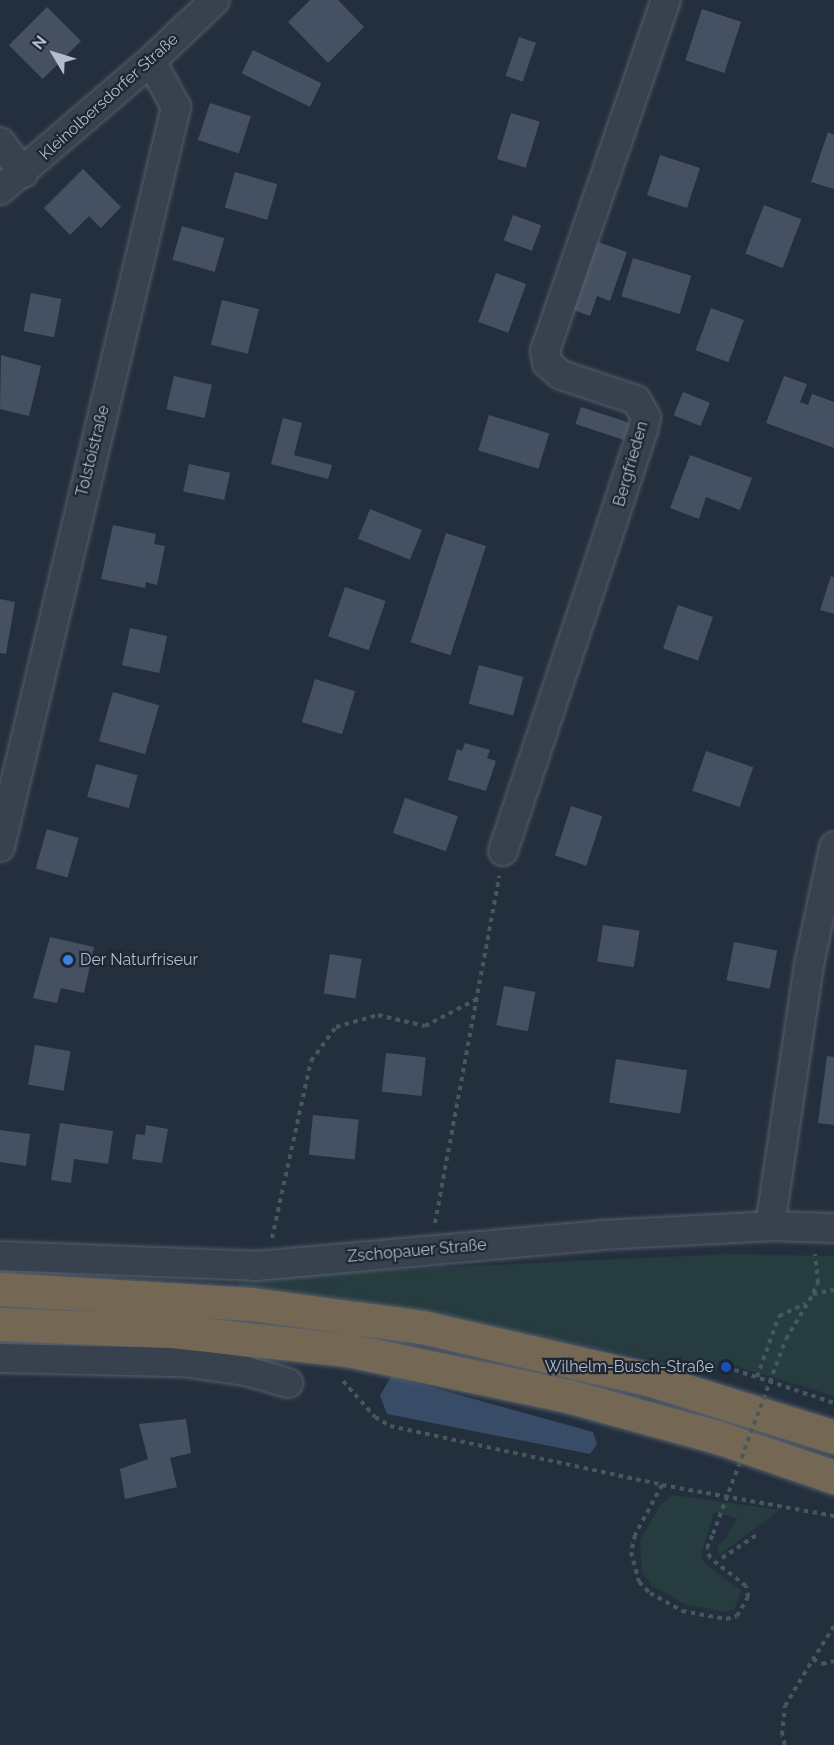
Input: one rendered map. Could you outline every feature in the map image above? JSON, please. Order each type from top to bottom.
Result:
[{"type":"highway","points":[[0,1289],[252,1304],[422,1327],[648,1379],[834,1437]]},
{"type":"highway","points":[[0,1324],[172,1331],[348,1350],[568,1396],[717,1437],[834,1477]]},
{"type":"street","name":"Kleinolbersdorfer Straße","points":[[0,190],[24,172],[151,61],[215,0]]},
{"type":"street","name":"Bergfrieden","points":[[503,851],[644,424],[643,406],[636,400],[561,375],[547,363],[545,351],[666,0]]},
{"type":"street","name":"Tolstoistraße","points":[[0,847],[176,107],[151,61]]},
{"type":"street","points":[[0,142],[24,172]]},
{"type":"street","points":[[770,1226],[808,965],[834,847]]},
{"type":"street","name":"Zschopauer Straße","points":[[0,1256],[268,1264],[770,1226],[824,1235]]},
{"type":"street","points":[[0,1358],[182,1362],[246,1371],[288,1383]]},
{"type":"path","points":[[430,1250],[479,998],[503,851]]},
{"type":"path","points":[[268,1264],[291,1137],[311,1061],[336,1027],[378,1015],[425,1026],[479,998]]},
{"type":"path","points":[[662,1485],[635,1535],[631,1552],[639,1582],[650,1593],[682,1611],[726,1619],[737,1616],[748,1597],[746,1586],[710,1558],[707,1548],[786,1339],[818,1283],[824,1235]]},
{"type":"path","points":[[813,1294],[834,1290]]},
{"type":"path","points":[[757,1377],[779,1316],[805,1304]]},
{"type":"path","points":[[726,1367],[834,1403]]},
{"type":"path","points":[[340,1378],[375,1417],[390,1426],[662,1485],[834,1516]]},
{"type":"path","points":[[722,1558],[758,1534]]},
{"type":"path","points":[[786,1745],[782,1735],[785,1706],[834,1626]]},
{"type":"path","points":[[813,1659],[822,1664],[834,1661]]},
{"type":"green space","points":[[727,1254],[834,1256],[834,1396],[719,1361],[716,1371],[344,1299],[239,1286],[239,1277]]},
{"type":"green space","points":[[673,1495],[780,1510],[719,1555],[717,1545],[724,1541],[737,1518],[714,1512],[701,1556],[707,1565],[741,1590],[735,1609],[724,1612],[685,1604],[652,1586],[642,1573],[640,1540],[661,1504]]},
{"type":"water","points":[[391,1376],[593,1432],[597,1444],[590,1454],[387,1414],[380,1396]]},
{"type":"building","points":[[310,0],[338,0],[364,27],[328,63],[288,22]]},
{"type":"building","points":[[47,7],[81,41],[43,79],[9,45]]},
{"type":"building","points":[[702,9],[741,22],[724,73],[685,60]]},
{"type":"building","points":[[519,37],[536,43],[523,82],[506,76]]},
{"type":"building","points":[[253,50],[321,83],[310,107],[242,73]]},
{"type":"building","points":[[210,103],[251,116],[239,153],[198,140]]},
{"type":"building","points":[[511,113],[540,122],[526,168],[497,159]]},
{"type":"building","points":[[828,132],[834,135],[834,189],[811,182]]},
{"type":"building","points":[[660,155],[700,168],[687,208],[647,195]]},
{"type":"building","points":[[83,169],[121,207],[101,228],[89,216],[70,235],[44,208]]},
{"type":"building","points":[[235,172],[277,184],[267,220],[225,208]]},
{"type":"building","points":[[764,205],[801,219],[783,268],[745,254]]},
{"type":"building","points":[[513,215],[541,225],[532,251],[504,240]]},
{"type":"building","points":[[182,226],[224,238],[215,272],[172,260]]},
{"type":"building","points":[[592,240],[627,252],[610,301],[597,296],[590,316],[568,308]]},
{"type":"building","points":[[633,258],[691,276],[680,314],[621,296]]},
{"type":"building","points":[[496,273],[526,284],[508,333],[478,322]]},
{"type":"building","points":[[31,293],[61,299],[54,337],[24,331]]},
{"type":"building","points":[[222,300],[259,309],[248,354],[211,345]]},
{"type":"building","points":[[711,308],[744,320],[728,362],[696,350]]},
{"type":"building","points":[[1,355],[41,366],[29,416],[0,409]]},
{"type":"building","points":[[174,376],[212,385],[204,418],[166,409]]},
{"type":"building","points":[[784,376],[807,384],[800,402],[808,405],[812,394],[834,402],[834,448],[766,423]]},
{"type":"building","points":[[683,392],[710,403],[701,426],[674,415]]},
{"type":"building","points":[[581,407],[630,423],[624,440],[575,424]]},
{"type":"building","points":[[489,415],[549,433],[538,469],[478,450]]},
{"type":"building","points":[[283,418],[302,423],[294,455],[332,465],[328,479],[271,464]]},
{"type":"building","points":[[690,455],[752,478],[740,510],[706,497],[699,519],[670,508]]},
{"type":"building","points":[[189,464],[230,473],[224,500],[183,491]]},
{"type":"building","points":[[370,509],[422,530],[410,560],[358,539]]},
{"type":"building","points":[[113,525],[156,534],[154,544],[165,546],[157,585],[146,582],[145,588],[101,579]]},
{"type":"building","points":[[446,533],[486,546],[450,655],[410,642]]},
{"type":"building","points":[[831,576],[834,577],[834,614],[820,610]]},
{"type":"building","points":[[345,587],[386,601],[369,650],[328,636]]},
{"type":"building","points":[[0,599],[15,602],[6,654],[0,653]]},
{"type":"building","points":[[678,605],[713,617],[698,661],[663,648]]},
{"type":"building","points":[[130,628],[167,636],[159,673],[122,665]]},
{"type":"building","points":[[479,665],[523,677],[513,716],[469,704]]},
{"type":"building","points":[[315,679],[355,691],[342,734],[302,722]]},
{"type":"building","points":[[113,692],[159,705],[145,754],[99,741]]},
{"type":"building","points":[[465,743],[490,750],[487,758],[496,761],[486,791],[448,780],[457,749],[462,751]]},
{"type":"building","points":[[706,751],[753,767],[740,807],[692,791]]},
{"type":"building","points":[[96,764],[138,775],[129,808],[87,797]]},
{"type":"building","points":[[405,798],[458,816],[446,851],[393,833]]},
{"type":"building","points":[[571,806],[602,816],[586,866],[555,855]]},
{"type":"building","points":[[47,829],[79,838],[67,878],[36,868]]},
{"type":"building","points":[[603,925],[640,931],[634,967],[597,962]]},
{"type":"building","name":"Der Naturfriseur","points":[[50,937],[94,947],[84,993],[61,988],[57,1003],[33,998]]},
{"type":"building","points":[[734,942],[777,950],[770,989],[727,980]]},
{"type":"building","points":[[330,954],[362,959],[355,999],[324,994]]},
{"type":"building","points":[[504,986],[535,992],[528,1031],[496,1025]]},
{"type":"building","points":[[35,1045],[70,1051],[64,1091],[28,1084]]},
{"type":"building","points":[[386,1053],[426,1057],[422,1096],[382,1092]]},
{"type":"building","points":[[827,1056],[834,1057],[834,1125],[818,1123]]},
{"type":"building","points":[[616,1059],[687,1070],[680,1114],[609,1102]]},
{"type":"building","points":[[313,1115],[359,1120],[355,1160],[309,1155]]},
{"type":"building","points":[[60,1123],[113,1131],[108,1164],[74,1159],[71,1183],[51,1180]]},
{"type":"building","points":[[146,1125],[168,1129],[162,1163],[132,1159],[136,1134],[145,1135]]},
{"type":"building","points":[[0,1130],[30,1134],[26,1166],[0,1162]]},
{"type":"building","points":[[186,1419],[191,1453],[170,1458],[177,1487],[125,1499],[120,1469],[148,1459],[139,1424]]},
{"type":"place","name":"Der Naturfriseur","points":[[68,960]]},
{"type":"place","name":"Wilhelm-Busch-Straße","points":[[726,1367]]}]
